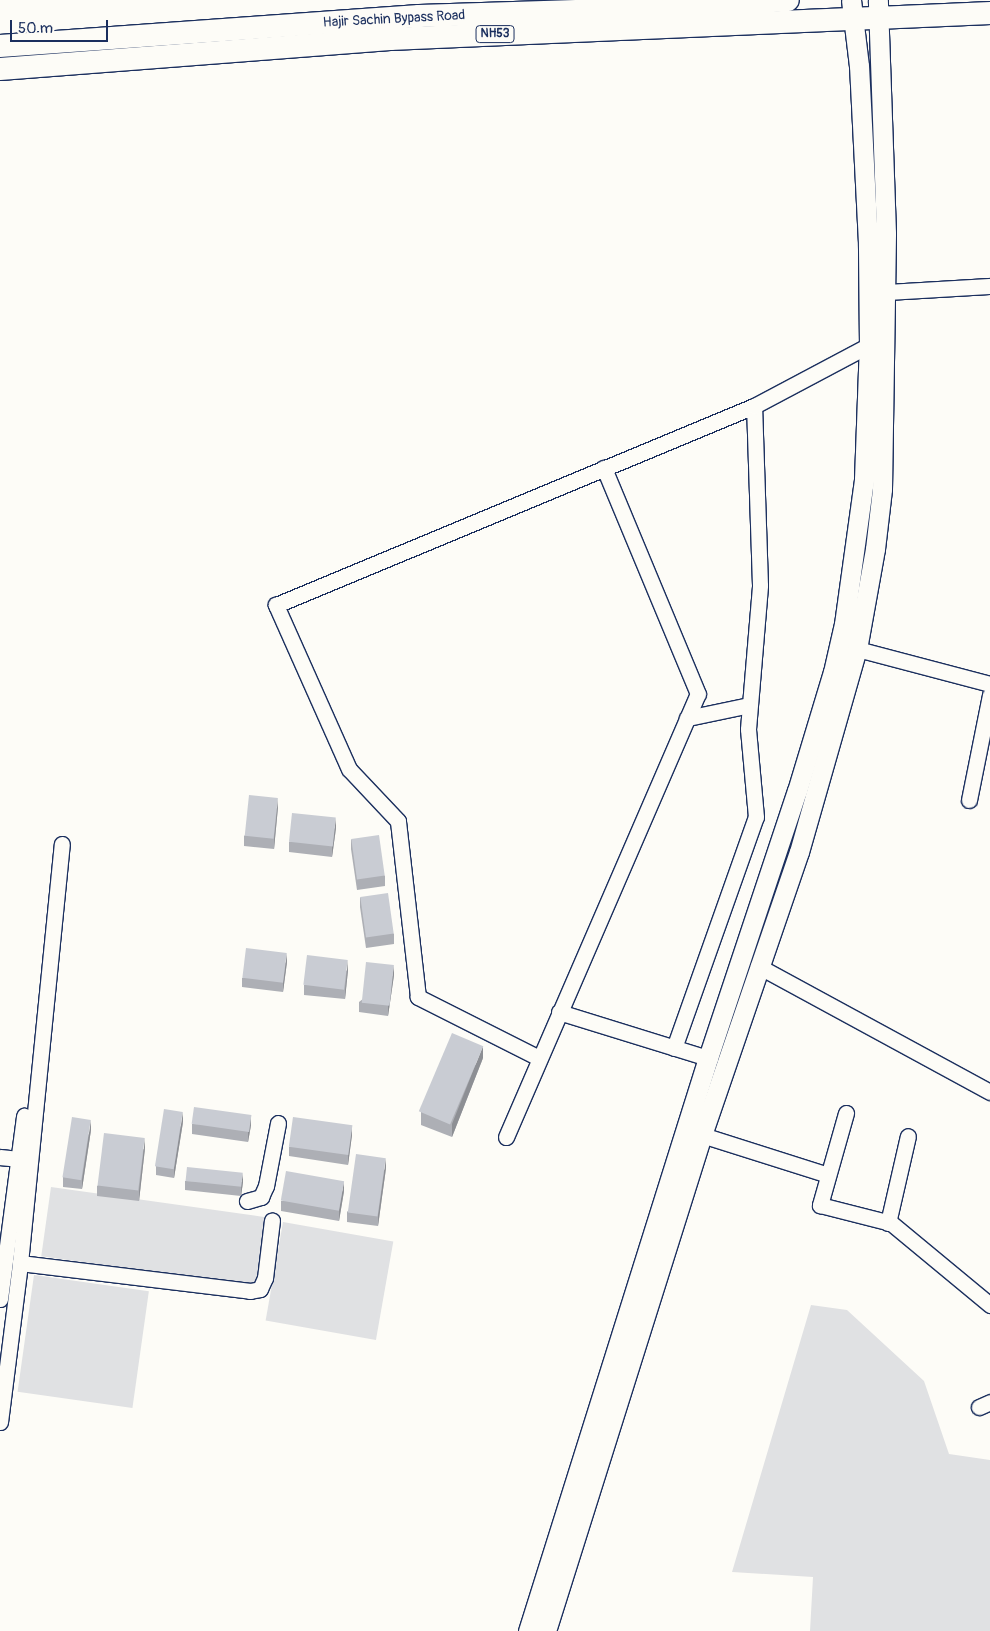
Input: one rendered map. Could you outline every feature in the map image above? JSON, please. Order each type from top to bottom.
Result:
[{"type":"highway","name":"Hajir Sachin Bypass Road","points":[[0,46],[587,5],[788,0]]},
{"type":"highway","name":"NH53","points":[[0,68],[390,39],[852,9],[878,8],[990,13]]},
{"type":"main road","points":[[528,1631],[559,1563],[758,966],[799,852],[857,650],[875,549],[882,489],[886,292],[878,8]]},
{"type":"main road","points":[[546,1631],[559,1563],[708,1058],[838,654],[857,547],[870,345],[867,224],[852,9]]},
{"type":"street","points":[[886,292],[990,286]]},
{"type":"street","points":[[539,1058],[418,997],[398,821],[349,769],[276,605],[754,406],[870,345]]},
{"type":"street","points":[[674,1048],[756,817],[749,705],[760,586],[754,406]]},
{"type":"street","points":[[506,1137],[698,694],[604,468]]},
{"type":"street","points":[[857,650],[990,684]]},
{"type":"street","points":[[969,800],[990,695]]},
{"type":"street","points":[[687,718],[749,705]]},
{"type":"street","points":[[0,1422],[20,1263],[62,844]]},
{"type":"street","points":[[758,966],[990,1092]]},
{"type":"street","points":[[559,1012],[708,1058]]},
{"type":"street","points":[[846,1113],[820,1204],[888,1223],[990,1304]]},
{"type":"street","points":[[0,1299],[24,1116]]},
{"type":"street","points":[[247,1201],[262,1196],[264,1191],[278,1123]]},
{"type":"street","points":[[702,1135],[828,1175]]},
{"type":"street","points":[[888,1223],[908,1136]]},
{"type":"street","points":[[0,1157],[18,1159]]},
{"type":"street","points":[[20,1263],[250,1291],[260,1289],[265,1278],[272,1220]]},
{"type":"shaded area","points":[[51,1187],[266,1217],[256,1287],[41,1256]]},
{"type":"shaded area","points":[[283,1222],[393,1241],[376,1340],[266,1320]]},
{"type":"shaded area","points":[[34,1275],[149,1291],[132,1408],[18,1392]]},
{"type":"shaded area","points":[[811,1305],[847,1310],[924,1381],[949,1454],[990,1460],[990,1631],[810,1631],[813,1577],[732,1572]]},
{"type":"building","points":[[249,795],[278,798],[274,839],[245,836]]},
{"type":"building","points":[[292,813],[336,818],[333,846],[289,842]]},
{"type":"building","points":[[379,835],[385,876],[357,879],[351,839]]},
{"type":"building","points":[[388,893],[394,934],[366,937],[360,897]]},
{"type":"building","points":[[246,948],[287,953],[283,983],[242,978]]},
{"type":"building","points":[[307,955],[348,960],[344,990],[303,985]]},
{"type":"building","points":[[366,962],[394,965],[390,1006],[362,1003]]},
{"type":"building","points":[[452,1033],[483,1046],[450,1125],[419,1111]]},
{"type":"building","points":[[194,1107],[251,1115],[249,1132],[192,1124]]},
{"type":"building","points":[[164,1109],[183,1112],[174,1169],[155,1166]]},
{"type":"building","points":[[72,1117],[91,1120],[81,1180],[62,1177]]},
{"type":"building","points":[[293,1117],[352,1125],[348,1155],[289,1147]]},
{"type":"building","points":[[104,1133],[145,1138],[138,1191],[98,1186]]},
{"type":"building","points":[[356,1154],[386,1158],[377,1217],[348,1212]]},
{"type":"building","points":[[187,1167],[243,1173],[241,1187],[186,1181]]},
{"type":"building","points":[[286,1171],[344,1181],[339,1211],[281,1201]]}]
